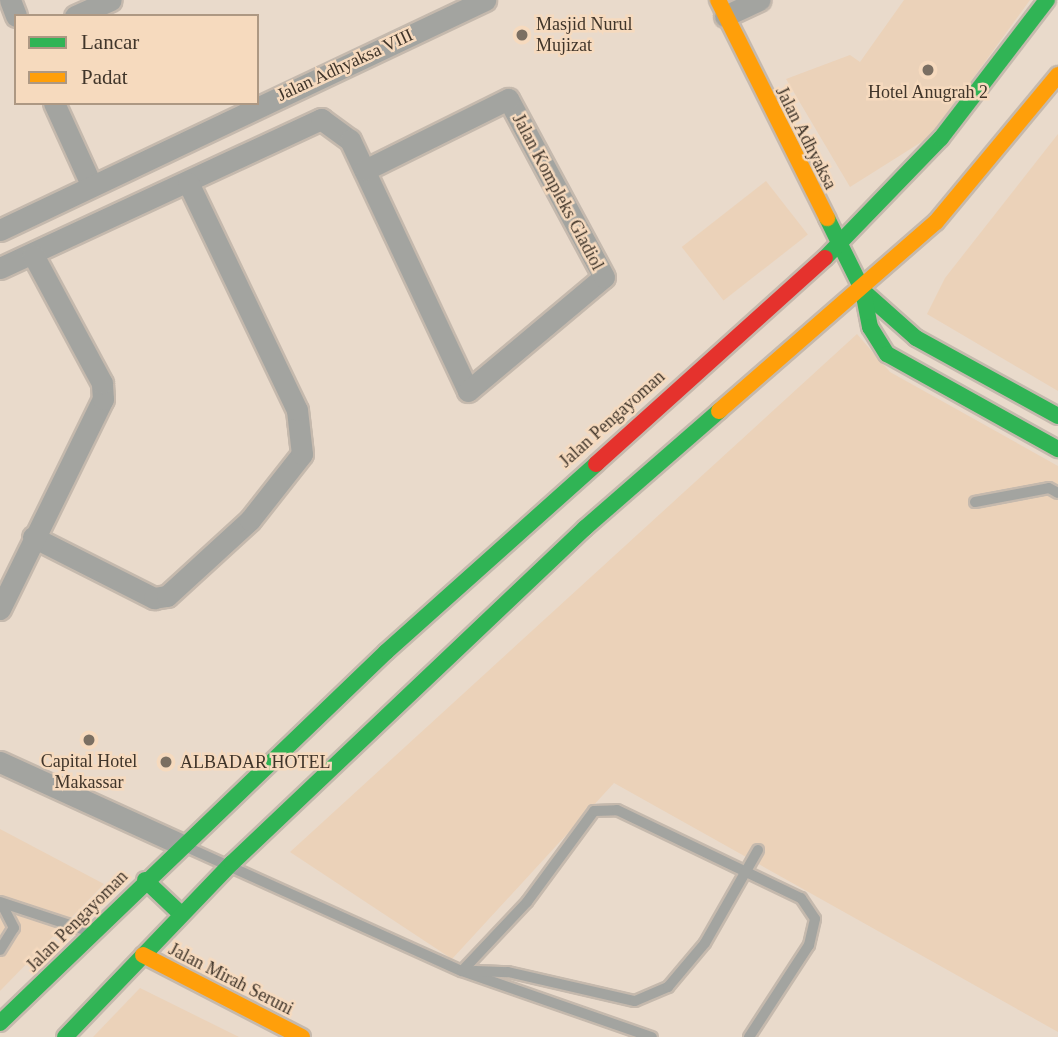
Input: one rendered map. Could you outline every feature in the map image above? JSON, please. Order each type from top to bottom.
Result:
[{"type":"street","points":[[80,14],[111,0]]},
{"type":"street","name":"Jalan Adhyaksa VIII","points":[[259,104],[485,0]]},
{"type":"street","points":[[722,8],[760,0]]},
{"type":"street","name":"Jalan Pengayoman","points":[[0,1023],[94,933],[180,844],[695,370],[841,244],[941,138],[1047,0]]},
{"type":"street","name":"Jalan Adhyaksa","points":[[722,8],[841,244],[863,291],[870,327],[887,354],[1058,449]]},
{"type":"street","points":[[65,1037],[232,863],[585,528],[863,291],[936,222],[1058,75]]},
{"type":"street","name":"Jalan Kompleks Gladiol","points":[[0,268],[33,255],[321,119],[342,128],[365,170],[468,391],[604,277],[508,99],[365,170]]},
{"type":"street","points":[[55,105],[90,182]]},
{"type":"street","name":"Jalan Adhyaksa VIII","points":[[0,230],[90,182],[257,105]]},
{"type":"street","points":[[33,537],[160,598],[250,520],[302,454],[297,410],[188,183]]},
{"type":"street","points":[[0,609],[103,399],[102,383],[33,255]]},
{"type":"street","name":"Jalan Adhyaksa","points":[[863,291],[916,338],[1058,416]]},
{"type":"street","points":[[0,762],[180,844]]},
{"type":"street","points":[[145,880],[181,914]]},
{"type":"street","name":"Jalan Mirah Seruni","points":[[143,956],[302,1037]]},
{"type":"lane","points":[[975,502],[1049,488],[1058,493]]},
{"type":"lane","points":[[462,971],[527,902],[594,811],[617,810],[801,898],[815,919],[809,945],[750,1037]]},
{"type":"lane","points":[[180,844],[232,863],[462,971],[652,1037]]},
{"type":"lane","points":[[462,971],[508,972],[635,1001],[668,987],[705,943],[744,869],[758,850]]},
{"type":"lane","points":[[0,902],[94,933]]},
{"type":"lane","points":[[0,902],[14,928],[0,950]]},
{"type":"shaded area","points":[[904,0],[1030,0],[931,136],[850,187],[786,79],[850,55],[860,62]]},
{"type":"shaded area","points":[[1058,134],[1058,391],[927,314],[945,278]]},
{"type":"shaded area","points":[[766,181],[808,235],[724,300],[682,247]]},
{"type":"shaded area","points":[[857,334],[890,372],[1058,466],[1058,1032],[614,783],[452,959],[290,852]]},
{"type":"shaded area","points":[[0,829],[104,884],[0,991]]},
{"type":"shaded area","points":[[140,988],[239,1037],[93,1037]]},
{"type":"traffic: fast","points":[[825,258],[941,138],[1047,0]]},
{"type":"traffic: fast","points":[[827,218],[863,291],[916,338],[1058,416]]},
{"type":"traffic: fast","points":[[863,291],[870,327],[887,354],[1058,449]]},
{"type":"traffic: fast","points":[[65,1037],[232,863],[585,528],[719,411]]},
{"type":"traffic: fast","points":[[0,1023],[386,652],[596,464]]},
{"type":"traffic: fast","points":[[145,880],[181,914]]},
{"type":"traffic: slow","points":[[718,0],[827,218]]},
{"type":"traffic: slow","points":[[719,411],[936,222],[1058,75]]},
{"type":"traffic: slow","points":[[143,955],[302,1037]]},
{"type":"traffic: jam","points":[[596,464],[825,258]]},
{"type":"place","name":"Masjid Nurul Mujizat","points":[[522,35]]},
{"type":"place","name":"Hotel Anugrah 2","points":[[928,70]]},
{"type":"place","name":"Capital Hotel Makassar","points":[[89,740]]},
{"type":"place","name":"ALBADAR HOTEL","points":[[166,762]]}]
